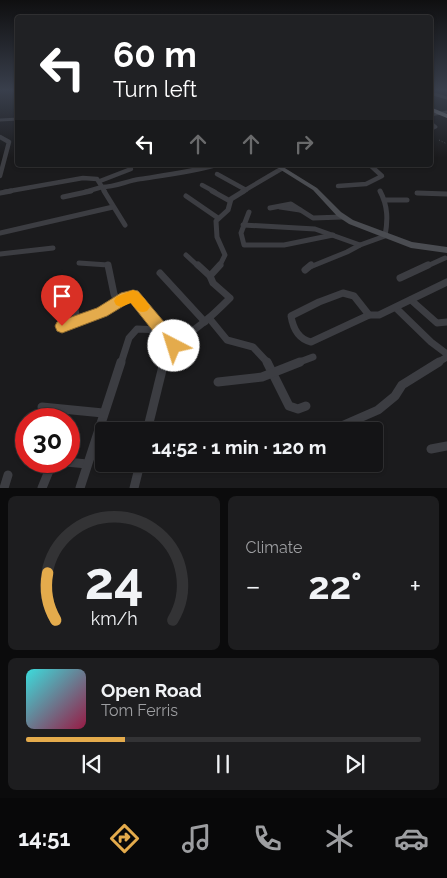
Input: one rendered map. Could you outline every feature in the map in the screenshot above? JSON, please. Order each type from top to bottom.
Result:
[{"type":"highway","points":[[440,113],[447,116]]},
{"type":"street","points":[[433,114],[440,113]]},
{"type":"street","points":[[0,120],[15,119]]},
{"type":"street","points":[[0,137],[9,142],[7,156],[0,176]]},
{"type":"street","points":[[0,157],[7,156]]},
{"type":"street","points":[[63,197],[102,187],[118,186],[138,180],[164,178],[208,167]]},
{"type":"street","points":[[210,276],[222,264],[225,255],[217,237],[218,218],[228,210],[230,201],[278,167],[320,193],[342,217],[384,236],[412,245],[447,250]]},
{"type":"street","points":[[338,186],[366,184],[382,176],[372,167]]},
{"type":"street","points":[[0,193],[84,178],[100,181],[131,169]]},
{"type":"street","points":[[217,174],[246,190]]},
{"type":"street","points":[[100,181],[112,207],[125,224]]},
{"type":"street","points":[[202,185],[230,201]]},
{"type":"street","points":[[380,191],[385,200],[387,225],[384,236]]},
{"type":"street","points":[[417,193],[447,194]]},
{"type":"street","points":[[186,196],[218,218]]},
{"type":"street","points":[[385,200],[406,200]]},
{"type":"street","points":[[270,208],[291,204],[313,218],[342,217]]},
{"type":"street","points":[[0,233],[112,207]]},
{"type":"street","points":[[248,212],[240,239],[244,245],[300,243],[333,235]]},
{"type":"street","points":[[243,225],[315,229],[360,245]]},
{"type":"street","points":[[305,270],[317,261],[348,252],[360,245],[384,236]]},
{"type":"street","points":[[0,254],[53,248]]},
{"type":"street","points":[[400,278],[446,259],[436,248]]},
{"type":"street","points":[[150,422],[165,357],[174,346],[209,321],[230,298],[210,276],[186,255]]},
{"type":"street","points":[[78,263],[108,265],[114,294],[118,303]]},
{"type":"street","points":[[160,273],[228,341],[252,346],[263,357],[289,406],[298,409],[306,406]]},
{"type":"street","points":[[369,315],[352,295],[343,292],[290,316],[292,326],[298,334],[306,342],[311,342],[369,315],[379,314],[396,308],[447,282]]},
{"type":"street","points":[[62,326],[102,312],[133,295],[174,346]]},
{"type":"street","points":[[73,297],[77,321]]},
{"type":"street","points":[[412,300],[437,323],[447,322]]},
{"type":"street","points":[[351,422],[378,410],[395,396],[402,385],[447,356],[396,308]]},
{"type":"street","points":[[80,488],[132,332],[137,329],[161,330]]},
{"type":"street","points":[[218,382],[262,377],[313,357]]},
{"type":"street","points":[[42,407],[104,413]]},
{"type":"street","points":[[431,449],[447,446]]},
{"type":"street","points":[[80,463],[87,464]]},
{"type":"street","points":[[134,488],[138,472]]},
{"type":"street","points":[[42,488],[49,473]]},
{"type":"street","points":[[4,488],[8,475]]},
{"type":"path","points":[[439,140],[447,144]]},
{"type":"slow traffic","points":[[121,301],[133,295],[143,307]]},
{"type":"route","points":[[62,326],[102,312],[126,297],[133,295],[174,346]]}]
